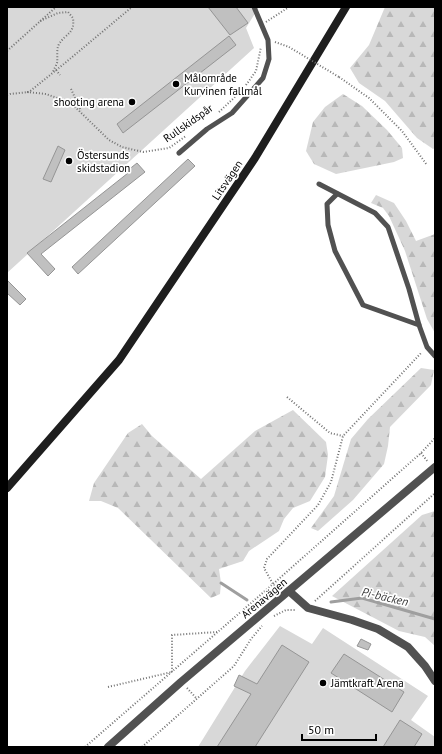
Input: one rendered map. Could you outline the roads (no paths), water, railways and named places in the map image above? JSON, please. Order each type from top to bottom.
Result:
[{"type":"main road","name":"Litsvägen","points":[[7,488],[119,360],[255,158],[346,7]]},
{"type":"street","name":"Arenavägen","points":[[108,747],[181,682],[435,467]]},
{"type":"street","points":[[287,592],[308,608],[378,629],[408,647],[425,666],[435,681]]},
{"type":"lane","points":[[179,153],[207,129],[232,112],[263,78],[269,59],[268,40],[254,7]]},
{"type":"lane","points":[[319,184],[375,214],[388,227],[427,347],[435,356]]},
{"type":"lane","points":[[337,194],[327,204],[328,225],[335,251],[363,305],[419,325]]},
{"type":"waterway","name":"Pi-bäcken","points":[[221,583],[247,600]]},
{"type":"waterway","name":"Pi-bäcken","points":[[331,602],[362,598],[435,619]]},
{"type":"place","name":"Målområde Kurvinen fallmål","points":[[176,84]]},
{"type":"place","name":"shooting arena","points":[[132,102]]},
{"type":"place","name":"Östersunds skidstadion","points":[[69,161]]},
{"type":"place","name":"Jämtkraft Arena","points":[[323,683]]}]
